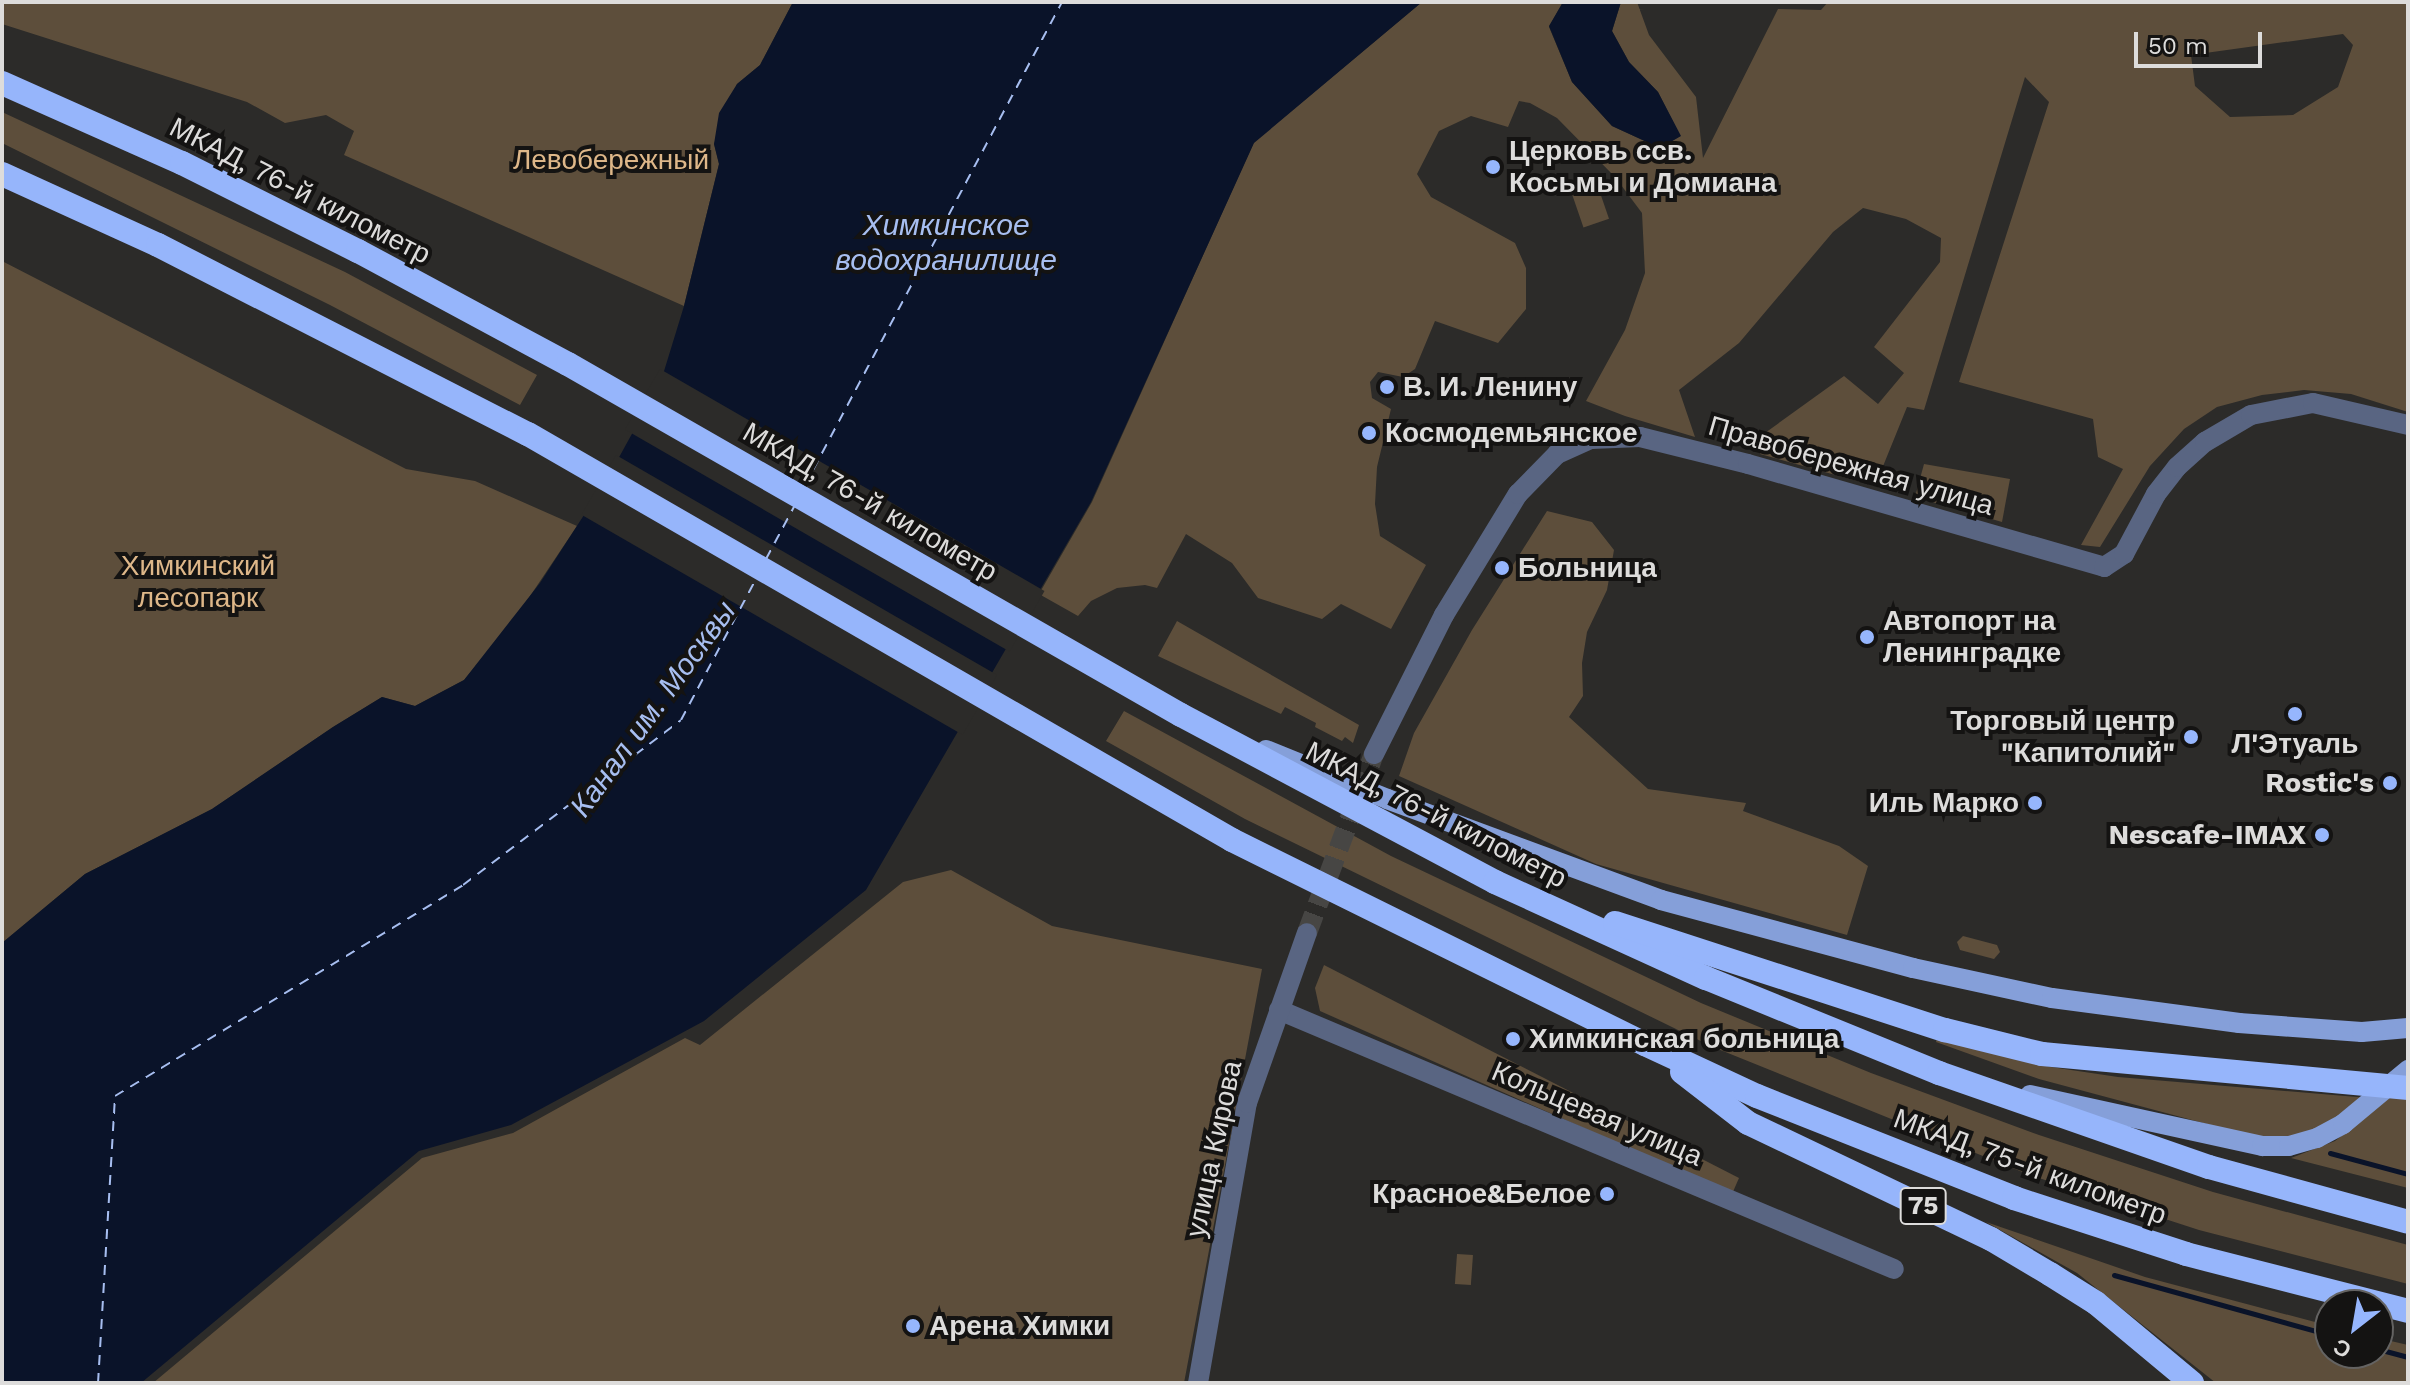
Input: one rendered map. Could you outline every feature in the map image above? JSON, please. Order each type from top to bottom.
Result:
[{"type":"highway","name":"МКАД, 76-й километр","points":[[2,83],[182,163],[358,251],[568,364],[1181,715],[1495,882],[1706,978]]},
{"type":"highway","points":[[2,174],[158,245],[528,434],[1232,840],[1645,1044]]},
{"type":"highway","points":[[1495,882],[1945,1030],[2042,1054],[2408,1088]]},
{"type":"highway","name":"МКАД, 75-й километр","points":[[1706,978],[1939,1073],[2209,1167],[2408,1222]]},
{"type":"highway","name":"МКАД, 75-й километр","points":[[1645,1044],[1757,1096],[2014,1198],[2186,1254],[2408,1311]]},
{"type":"highway","name":"75","points":[[1645,1044],[1748,1123],[1991,1239],[2050,1274],[2096,1303],[2192,1383]]},
{"type":"main road","points":[[1181,715],[1518,848],[1661,900],[1785,936],[2052,998],[2297,1029],[2362,1032],[2408,1028]]},
{"type":"main road","points":[[1939,1073],[2262,1146],[2289,1146],[2330,1131],[2367,1107],[2408,1070]]},
{"type":"street","name":"Правобережная улица","points":[[1374,754],[1444,615],[1518,494],[1557,454],[1581,442],[1610,436],[1640,437],[1903,506],[2104,567],[2118,562],[2124,554],[2156,494],[2177,467],[2205,442],[2251,415],[2313,403],[2408,425]]},
{"type":"street","name":"улица Кирова","points":[[1198,1383],[1247,1103],[1307,933]]},
{"type":"street","name":"Кольцевая улица","points":[[1279,1010],[1894,1269]]},
{"type":"green space","name":"Левобережный","points":[[2,2],[793,2],[760,65],[737,84],[714,144],[719,164],[684,306],[344,155],[354,131],[326,115],[285,123],[247,102],[2,24]]},
{"type":"green space","points":[[1422,2],[1563,2],[1549,27],[1572,82],[1612,126],[1660,148],[1680,136],[1658,92],[1629,62],[1612,31],[1621,2],[1637,2],[1649,35],[1696,97],[1703,158],[1778,9],[1821,10],[1828,2],[2408,2],[2408,412],[2351,394],[2304,390],[2262,395],[2217,407],[2184,429],[2150,466],[2100,547],[2081,545],[2123,469],[2098,457],[2093,419],[1959,382],[2049,102],[2025,77],[1924,410],[1907,407],[1875,486],[1760,454],[1765,433],[1844,376],[1878,404],[1904,373],[1874,347],[1940,262],[1941,238],[1906,219],[1863,208],[1833,232],[1739,343],[1679,390],[1695,437],[1625,416],[1586,401],[1625,330],[1645,273],[1642,213],[1615,177],[1557,118],[1530,103],[1519,101],[1508,127],[1471,116],[1439,131],[1417,174],[1431,197],[1515,243],[1526,268],[1526,309],[1498,343],[1435,321],[1415,369],[1403,377],[1378,372],[1370,382],[1372,398],[1391,409],[1377,467],[1375,504],[1380,536],[1426,565],[1391,629],[1341,604],[1322,619],[1258,598],[1232,563],[1186,534],[1157,588],[1145,585],[1117,588],[1091,601],[1078,616],[1039,594],[1092,502],[1254,142]],"holes":[[[2343,34],[2353,45],[2338,87],[2293,115],[2230,117],[2195,86],[2191,55]]]},
{"type":"green space","points":[[2,112],[345,272],[537,375],[520,405],[330,305],[2,143]]},
{"type":"green space","points":[[1595,178],[1609,219],[1583,227],[1569,187]]},
{"type":"green space","name":"Химкинский лесопарк","points":[[2,261],[406,469],[475,481],[577,526],[514,620],[464,680],[415,706],[382,697],[212,809],[85,874],[2,943]]},
{"type":"green space","points":[[1924,464],[2010,479],[2002,522],[1915,497]]},
{"type":"green space","points":[[1547,511],[1592,522],[1614,550],[1607,590],[1587,632],[1582,663],[1583,696],[1569,717],[1648,789],[1746,803],[1743,811],[1839,846],[1868,866],[1847,935],[1596,864],[1399,776],[1414,733],[1472,630]]},
{"type":"green space","points":[[1177,621],[1359,725],[1353,743],[1345,737],[1342,741],[1315,727],[1316,723],[1285,707],[1281,714],[1158,656]]},
{"type":"green space","points":[[1124,711],[1391,856],[1701,1003],[1871,1073],[2039,1135],[2213,1192],[2408,1245],[2408,1284],[2199,1230],[2030,1175],[1713,1047],[1245,819],[1106,741]]},
{"type":"green space","points":[[951,870],[1052,926],[1262,969],[1184,1383],[153,1383],[422,1158],[513,1133],[685,1038],[700,1045],[903,882]]},
{"type":"green space","points":[[1963,936],[1997,945],[2000,952],[1994,959],[1960,950],[1957,942]]},
{"type":"green space","points":[[1324,965],[1739,1178],[1732,1194],[1320,1011],[1315,988]]},
{"type":"green space","points":[[1937,1038],[2051,1067],[2118,1077],[2369,1098],[2339,1120],[2305,1134],[2279,1138],[2248,1135],[2039,1079],[1936,1042]]},
{"type":"green space","points":[[2408,1083],[2408,1188],[2291,1158],[2335,1141]]},
{"type":"green space","points":[[1986,1222],[2145,1277],[2314,1322],[2314,1369],[2394,1369],[2394,1342],[2408,1345],[2408,1383],[2216,1383],[2077,1273]]},
{"type":"green space","points":[[1457,1254],[1473,1255],[1471,1285],[1455,1284]]},
{"type":"water","name":"Химкинское водохранилище","points":[[793,2],[1422,2],[1254,143],[1091,502],[866,890],[704,1021],[511,1125],[419,1151],[141,1383],[2,1383],[2,943],[85,874],[212,809],[382,697],[415,706],[464,680],[540,583],[606,481],[661,381],[684,306],[719,164],[714,144],[719,113],[737,84],[760,65]]},
{"type":"water","points":[[1563,2],[1621,2],[1612,31],[1629,62],[1658,92],[1681,136],[1660,148],[1612,126],[1572,82],[1549,26]]},
{"type":"pier","points":[[660,369],[1045,591],[1010,652],[625,430]]},
{"type":"pier","points":[[616,455],[997,675],[963,735],[582,515]]},
{"type":"waterway","points":[[2330,1153],[2408,1174]]},
{"type":"waterway","points":[[2114,1275],[2314,1331]]},
{"type":"waterway","points":[[2394,1353],[2408,1357]]},
{"type":"ferry route","points":[[805,485],[1062,2]]},
{"type":"ferry route","points":[[766,559],[795,505]]},
{"type":"ferry route","points":[[98,1383],[115,1096],[463,885],[681,720],[756,579]]},
{"type":"tunnel","points":[[1307,933],[1374,754]]},
{"type":"place","name":"Церковь ссв. Косьмы и Домиана","points":[[1493,167]]},
{"type":"place","name":"В. И. Ленину","points":[[1387,387]]},
{"type":"place","name":"Космодемьянское","points":[[1369,433]]},
{"type":"place","name":"Больница","points":[[1502,568]]},
{"type":"place","name":"Автопорт на Ленинградке","points":[[1867,637]]},
{"type":"place","name":"Л'Этуаль","points":[[2295,714]]},
{"type":"place","name":"Торговый центр \"Капитолий\"","points":[[2191,737]]},
{"type":"place","name":"Rostic's","points":[[2390,783]]},
{"type":"place","name":"Иль Марко","points":[[2035,803]]},
{"type":"place","name":"Nescafe-IMAX","points":[[2322,835]]},
{"type":"place","name":"Химкинская больница","points":[[1513,1039]]},
{"type":"place","name":"Красное&Белое","points":[[1607,1194]]},
{"type":"place","name":"Арена Химки","points":[[913,1326]]},
{"type":"water label","name":"Канал им. Москвы","points":[[653,709]]}]
